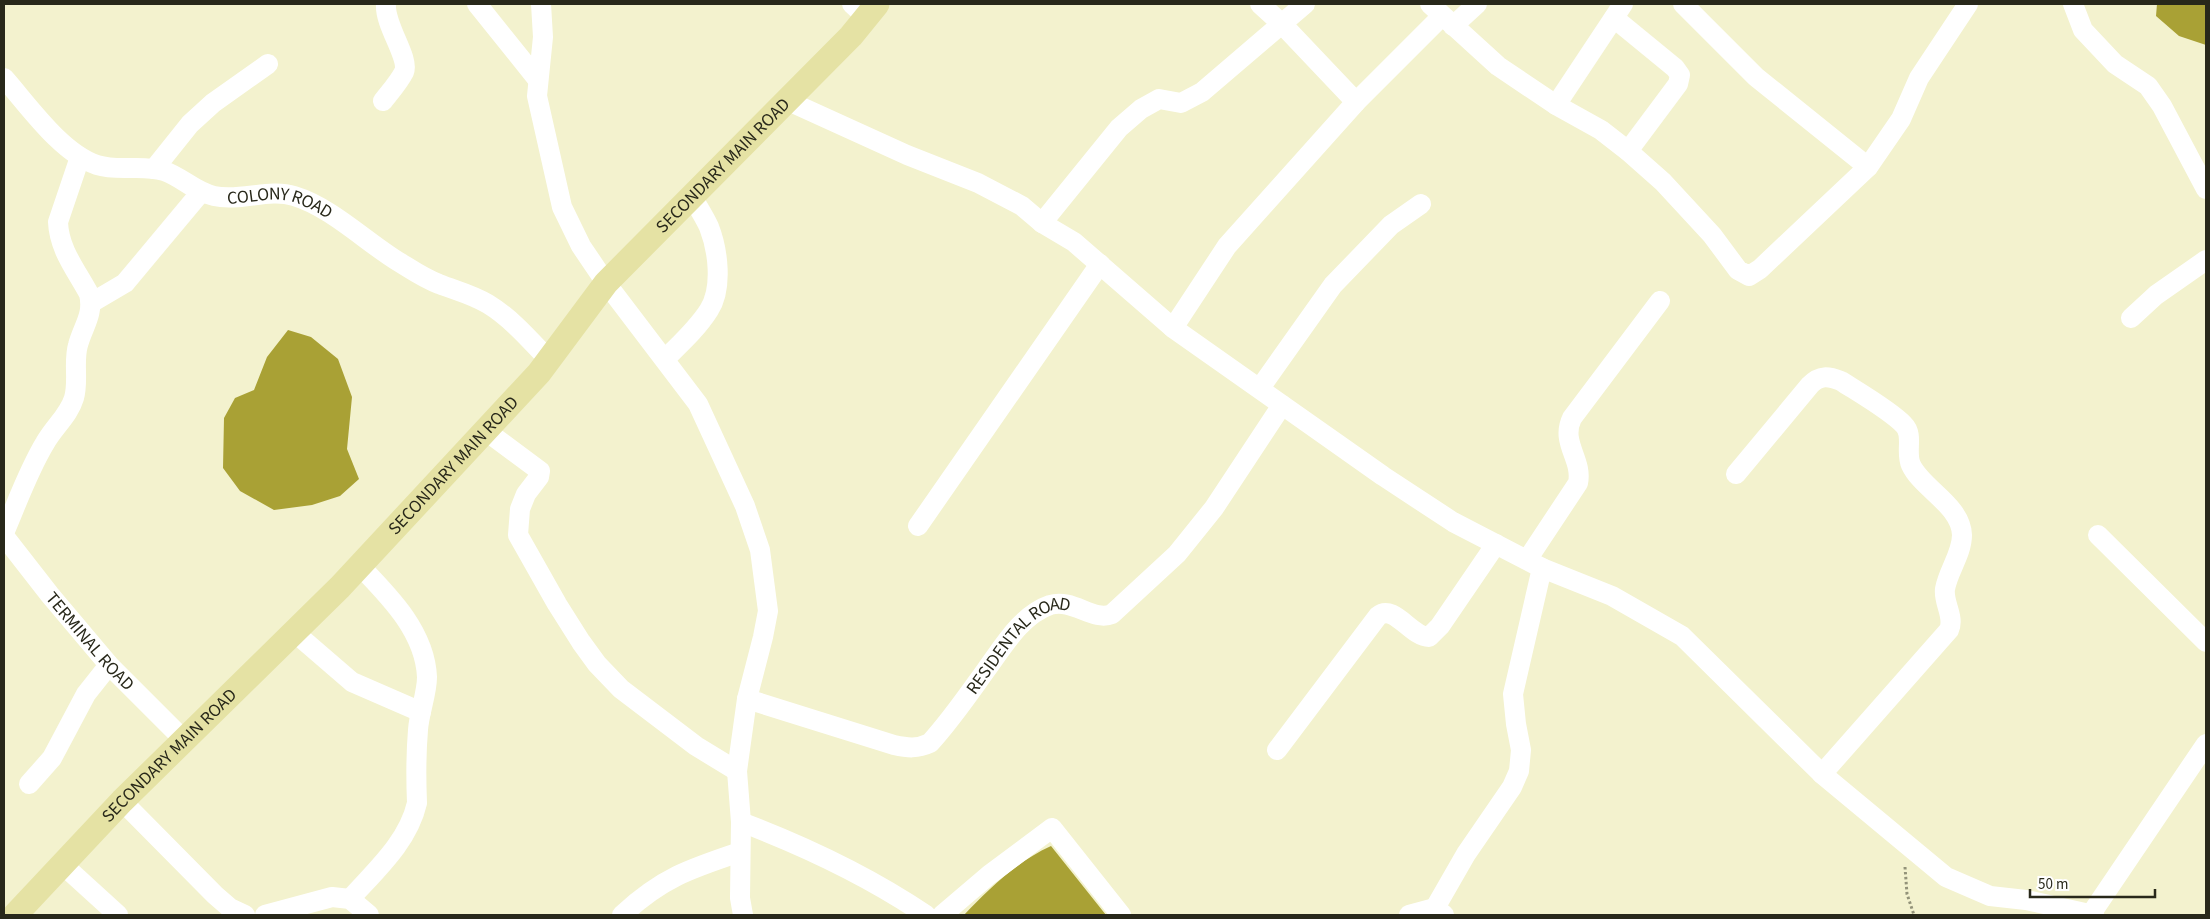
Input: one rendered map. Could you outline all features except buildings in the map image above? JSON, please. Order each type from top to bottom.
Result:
[{"type":"main road","name":"SECONDARY MAIN ROAD","points":[[15,915],[183,739],[340,587],[486,431],[549,360],[606,283],[851,36],[865,8]]},
{"type":"street","points":[[383,101],[400,78],[405,66],[404,58],[389,26],[386,4]]},
{"type":"street","points":[[477,4],[538,80]]},
{"type":"street","points":[[541,4],[544,37],[536,96],[562,207],[581,246],[606,283],[698,404],[745,506],[760,550],[768,612],[764,637],[748,699],[737,771],[741,822],[740,898],[743,915]]},
{"type":"street","points":[[1260,4],[1282,24],[1356,102]]},
{"type":"street","points":[[1042,223],[1119,128],[1130,118],[1159,99],[1181,103],[1202,92],[1305,4]]},
{"type":"street","points":[[1173,328],[1227,246],[1356,102],[1442,15],[1477,4]]},
{"type":"street","points":[[1683,4],[1756,77],[1868,167]]},
{"type":"street","points":[[1442,15],[1498,66],[1556,105],[1601,130],[1628,151],[1663,182],[1712,235],[1738,270],[1748,276],[1760,270],[1868,167],[1901,119],[1919,78],[1968,4]]},
{"type":"street","points":[[2073,4],[2083,30],[2115,64],[2148,86],[2162,106],[2206,189]]},
{"type":"street","points":[[1556,105],[1619,11],[1680,75],[1678,84],[1628,151]]},
{"type":"street","points":[[154,169],[190,124],[213,103],[268,64]]},
{"type":"street","name":"COLONY ROAD","points":[[4,78],[44,124],[80,157],[96,165],[113,168],[154,169],[175,175],[201,192],[215,196],[292,195],[309,202],[420,274],[439,284],[461,290],[488,304],[506,317],[549,360]]},
{"type":"street","points":[[786,100],[908,155],[978,183],[1022,206],[1042,223],[1074,242],[1173,328],[1390,481],[1453,522],[1534,564],[1612,596],[1682,636],[1822,774],[1946,877],[1990,896],[2026,900],[2092,914],[2206,744]]},
{"type":"street","points":[[4,535],[45,442],[70,407],[74,397],[78,345],[91,312],[91,303],[86,289],[62,246],[58,234],[58,222],[80,157]]},
{"type":"street","points":[[91,303],[126,283],[201,192]]},
{"type":"street","points":[[665,359],[702,320],[715,295],[718,279],[714,246],[709,227],[692,196]]},
{"type":"street","points":[[1260,388],[1332,285],[1391,225],[1421,204]]},
{"type":"street","points":[[2131,318],[2156,295],[2206,260]]},
{"type":"street","points":[[918,526],[1100,264]]},
{"type":"street","points":[[1409,915],[1439,911],[1466,854],[1512,788],[1520,771],[1521,750],[1513,694],[1534,564],[1578,483],[1578,468],[1567,432],[1572,418],[1660,301]]},
{"type":"street","points":[[1736,474],[1810,385],[1816,379],[1830,377],[1841,381],[1903,423],[1909,435],[1911,465],[1951,510],[1959,523],[1962,533],[1961,545],[1945,590],[1945,600],[1951,621],[1949,630],[1822,774]]},
{"type":"street","name":"RESIDENTAL ROAD","points":[[748,699],[894,745],[910,748],[921,747],[930,743],[1008,640],[1032,616],[1045,607],[1061,603],[1099,616],[1112,614],[1177,554],[1214,508],[1282,405]]},
{"type":"street","points":[[486,431],[540,471],[526,494],[520,509],[518,535],[557,604],[597,664],[621,689],[696,746],[737,771]]},
{"type":"street","name":"TERMINAL ROAD","points":[[4,535],[50,595],[109,665],[183,739]]},
{"type":"street","points":[[2098,535],[2206,642]]},
{"type":"street","points":[[1277,750],[1381,613],[1388,612],[1420,634],[1429,637],[1440,626],[1496,544]]},
{"type":"street","points":[[350,899],[402,838],[410,825],[417,803],[418,729],[426,677],[422,654],[410,626],[396,605],[359,565]]},
{"type":"street","points":[[294,632],[352,682],[421,712]]},
{"type":"street","points":[[29,784],[52,758],[86,694],[109,665]]},
{"type":"street","points":[[122,801],[224,903],[245,915]]},
{"type":"street","points":[[741,822],[790,840],[849,868],[926,915]]},
{"type":"street","points":[[942,915],[989,875],[1052,828],[1121,915]]},
{"type":"street","points":[[622,915],[642,896],[686,870],[740,852]]},
{"type":"street","points":[[62,864],[118,915]]},
{"type":"street","points":[[265,915],[332,896],[350,899],[369,915]]},
{"type":"path","points":[[1893,834],[1905,867],[1907,894],[1914,915]]},
{"type":"shaded area","points":[[2157,4],[2206,4],[2206,45],[2179,36],[2156,16]]},
{"type":"shaded area","points":[[288,330],[311,337],[338,359],[352,397],[347,449],[359,479],[340,496],[312,505],[274,510],[240,491],[223,468],[224,418],[235,398],[254,390],[267,357]]},
{"type":"shaded area","points":[[1051,846],[1106,915],[964,915],[1015,868],[1038,852]]}]
